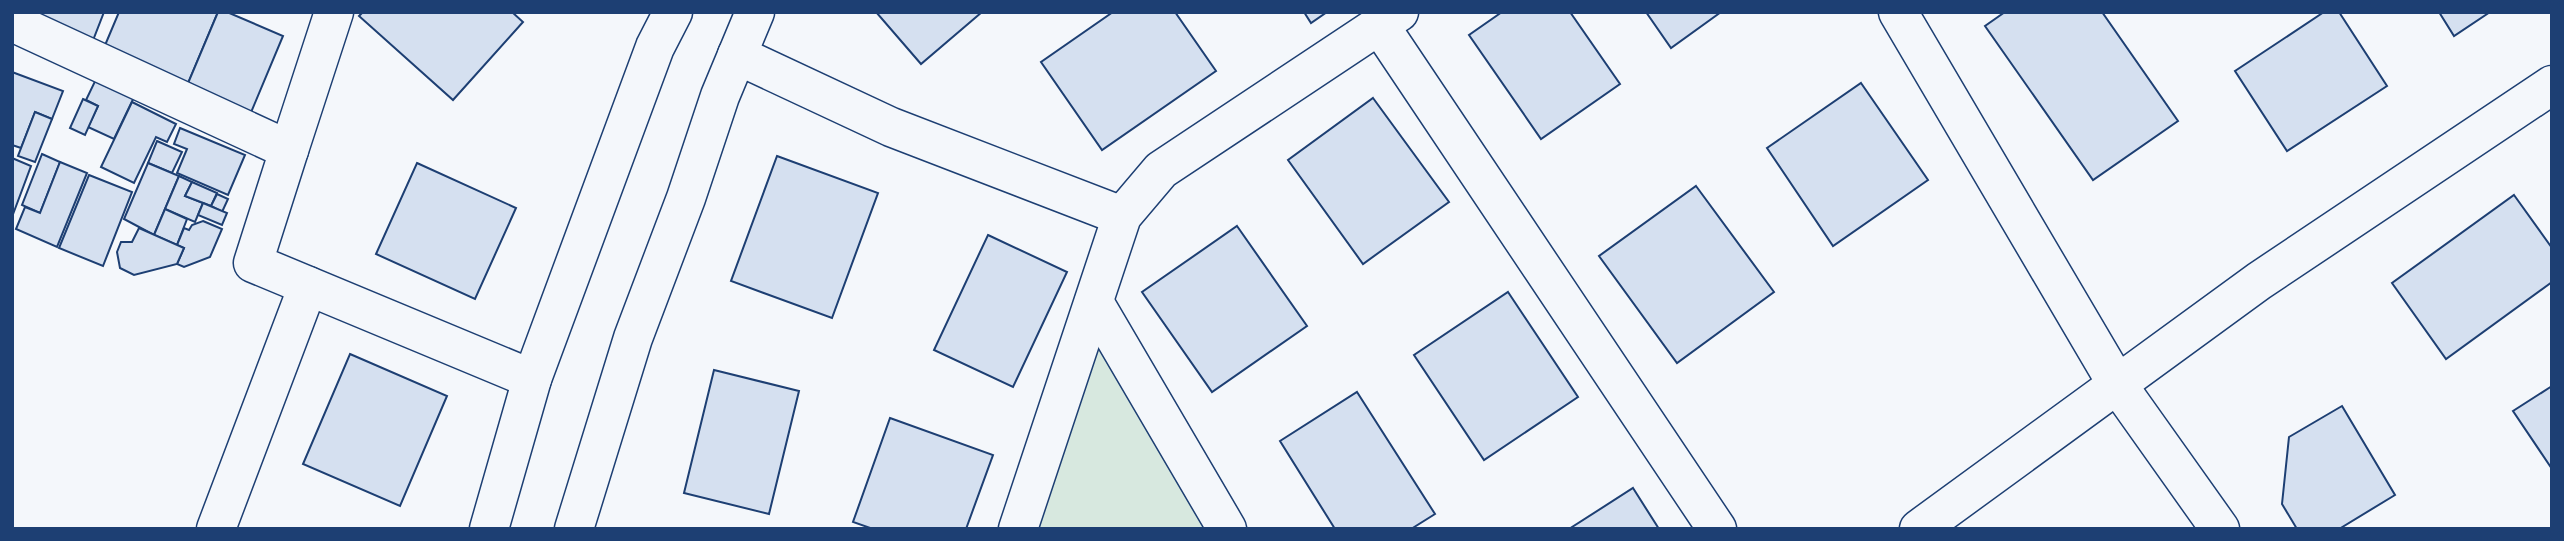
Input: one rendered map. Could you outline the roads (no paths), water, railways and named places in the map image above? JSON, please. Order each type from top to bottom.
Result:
[{"type":"street","points":[[334,12],[253,263],[533,379]]},
{"type":"street","points":[[489,529],[533,379],[656,47],[673,12]]},
{"type":"street","points":[[574,529],[634,338],[686,198],[720,96],[755,12]]},
{"type":"street","points":[[1898,12],[2117,384],[2220,529]]},
{"type":"street","points":[[1018,529],[1122,216],[1161,170],[1390,19],[1717,529]]},
{"type":"street","points":[[12,22],[289,150]]},
{"type":"street","points":[[737,55],[891,127],[1122,216]]},
{"type":"street","points":[[1919,529],[2259,281],[2549,91]]},
{"type":"street","points":[[216,529],[308,286]]},
{"type":"street","points":[[1094,302],[1227,529]]}]
